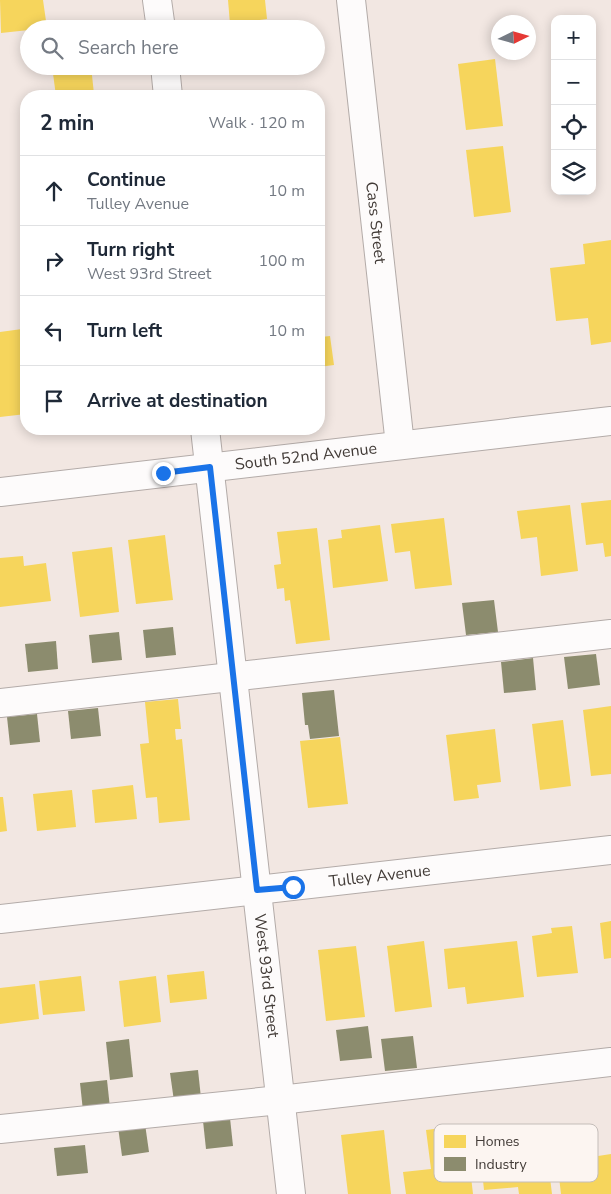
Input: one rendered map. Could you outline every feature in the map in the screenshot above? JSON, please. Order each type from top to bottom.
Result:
[{"type":"street","points":[[158,0],[160,20]]},
{"type":"street","name":"Cass Street","points":[[351,0],[400,445]]},
{"type":"street","points":[[166,75],[167,90]]},
{"type":"street","name":"South 52nd Avenue","points":[[0,492],[611,421]]},
{"type":"street","name":"West 93rd Street","points":[[206,435],[291,1194]]},
{"type":"street","points":[[0,703],[611,634]]},
{"type":"street","name":"Tulley Avenue","points":[[0,919],[611,850]]},
{"type":"street","points":[[0,1129],[280,1100],[611,1062]]},
{"type":"building: Homes","points":[[0,0],[43,0],[46,20],[20,20],[20,31],[1,33]]},
{"type":"building: Homes","points":[[228,0],[265,0],[267,19],[230,20]]},
{"type":"building: Homes","points":[[495,60],[503,126],[466,130],[458,64]]},
{"type":"building: Homes","points":[[53,75],[92,75],[94,90],[55,90]]},
{"type":"building: Homes","points":[[503,146],[511,212],[474,217],[466,150]]},
{"type":"building: Homes","points":[[611,240],[611,342],[591,345],[588,318],[556,321],[550,268],[585,264],[583,244]]},
{"type":"building: Homes","points":[[20,329],[20,415],[0,417],[0,332]]},
{"type":"building: Homes","points":[[330,336],[334,365],[325,366],[325,337]]},
{"type":"building: Homes","points":[[611,500],[611,556],[605,557],[603,543],[586,545],[581,503]]},
{"type":"building: Homes","points":[[570,505],[578,571],[541,576],[537,537],[521,539],[517,511]]},
{"type":"building: Homes","points":[[444,518],[452,585],[415,589],[410,551],[395,553],[391,524]]},
{"type":"building: Homes","points":[[380,525],[388,581],[333,588],[328,540],[342,538],[341,530]]},
{"type":"building: Homes","points":[[317,528],[330,640],[296,644],[290,600],[285,601],[284,588],[277,589],[274,565],[281,564],[277,532]]},
{"type":"building: Homes","points":[[165,535],[173,600],[136,604],[128,540]]},
{"type":"building: Homes","points":[[112,547],[119,612],[80,617],[72,552]]},
{"type":"building: Homes","points":[[23,556],[24,566],[46,563],[51,601],[0,607],[0,558]]},
{"type":"building: Homes","points":[[178,699],[181,729],[175,729],[176,740],[182,739],[190,820],[159,823],[157,797],[146,798],[140,744],[149,743],[145,702]]},
{"type":"building: Homes","points":[[611,706],[611,774],[591,776],[583,710]]},
{"type":"building: Homes","points":[[563,720],[571,786],[540,790],[532,724]]},
{"type":"building: Homes","points":[[495,729],[501,782],[477,785],[479,798],[454,801],[446,735]]},
{"type":"building: Homes","points":[[340,737],[348,804],[308,808],[300,741]]},
{"type":"building: Homes","points":[[133,785],[137,819],[95,823],[92,790]]},
{"type":"building: Homes","points":[[72,790],[76,827],[37,831],[33,794]]},
{"type":"building: Homes","points":[[0,797],[3,797],[7,831],[0,832]]},
{"type":"building: Homes","points":[[611,921],[611,958],[604,959],[600,923]]},
{"type":"building: Homes","points":[[572,926],[578,973],[537,977],[532,936],[552,933],[551,928]]},
{"type":"building: Homes","points":[[424,941],[432,1007],[395,1012],[387,946]]},
{"type":"building: Homes","points":[[517,941],[524,997],[467,1004],[465,987],[448,989],[444,949]]},
{"type":"building: Homes","points":[[356,946],[365,1017],[326,1021],[318,950]]},
{"type":"building: Homes","points":[[204,971],[207,999],[170,1003],[167,975]]},
{"type":"building: Homes","points":[[81,976],[85,1011],[43,1015],[39,981]]},
{"type":"building: Homes","points":[[156,976],[161,1022],[124,1027],[119,981]]},
{"type":"building: Homes","points":[[35,984],[39,1019],[0,1024],[0,988]]},
{"type":"building: Homes","points":[[434,1129],[434,1182],[472,1182],[473,1194],[406,1194],[403,1172],[431,1169],[426,1130]]},
{"type":"building: Homes","points":[[384,1130],[391,1194],[348,1194],[341,1135]]},
{"type":"building: Homes","points":[[611,1154],[611,1194],[561,1194],[560,1182],[598,1182],[598,1156]]},
{"type":"building: Homes","points":[[483,1182],[551,1182],[552,1194],[519,1194],[518,1187],[484,1190]]},
{"type":"building: Industry","points":[[494,600],[498,632],[466,635],[462,603]]},
{"type":"building: Industry","points":[[173,627],[176,655],[146,658],[143,630]]},
{"type":"building: Industry","points":[[119,632],[122,660],[92,663],[89,635]]},
{"type":"building: Industry","points":[[56,641],[58,669],[28,672],[25,644]]},
{"type":"building: Industry","points":[[596,654],[600,685],[568,689],[564,657]]},
{"type":"building: Industry","points":[[533,658],[536,690],[504,693],[501,662]]},
{"type":"building: Industry","points":[[334,690],[339,736],[310,739],[308,725],[305,725],[302,693]]},
{"type":"building: Industry","points":[[98,708],[101,736],[71,739],[68,711]]},
{"type":"building: Industry","points":[[37,714],[40,742],[10,745],[7,717]]},
{"type":"building: Industry","points":[[368,1026],[372,1058],[340,1061],[336,1030]]},
{"type":"building: Industry","points":[[413,1036],[417,1068],[385,1071],[381,1039]]},
{"type":"building: Industry","points":[[129,1039],[133,1077],[110,1080],[106,1042]]},
{"type":"building: Industry","points":[[198,1070],[201,1098],[174,1101],[170,1073]]},
{"type":"building: Industry","points":[[107,1080],[110,1108],[83,1111],[80,1083]]},
{"type":"building: Industry","points":[[230,1118],[233,1146],[206,1149],[203,1121]]},
{"type":"building: Industry","points":[[145,1124],[149,1152],[122,1156],[118,1127]]},
{"type":"building: Industry","points":[[85,1145],[88,1173],[57,1176],[54,1148]]},
{"type":"route","points":[[163,473],[210,467],[257,890],[293,887]]}]
